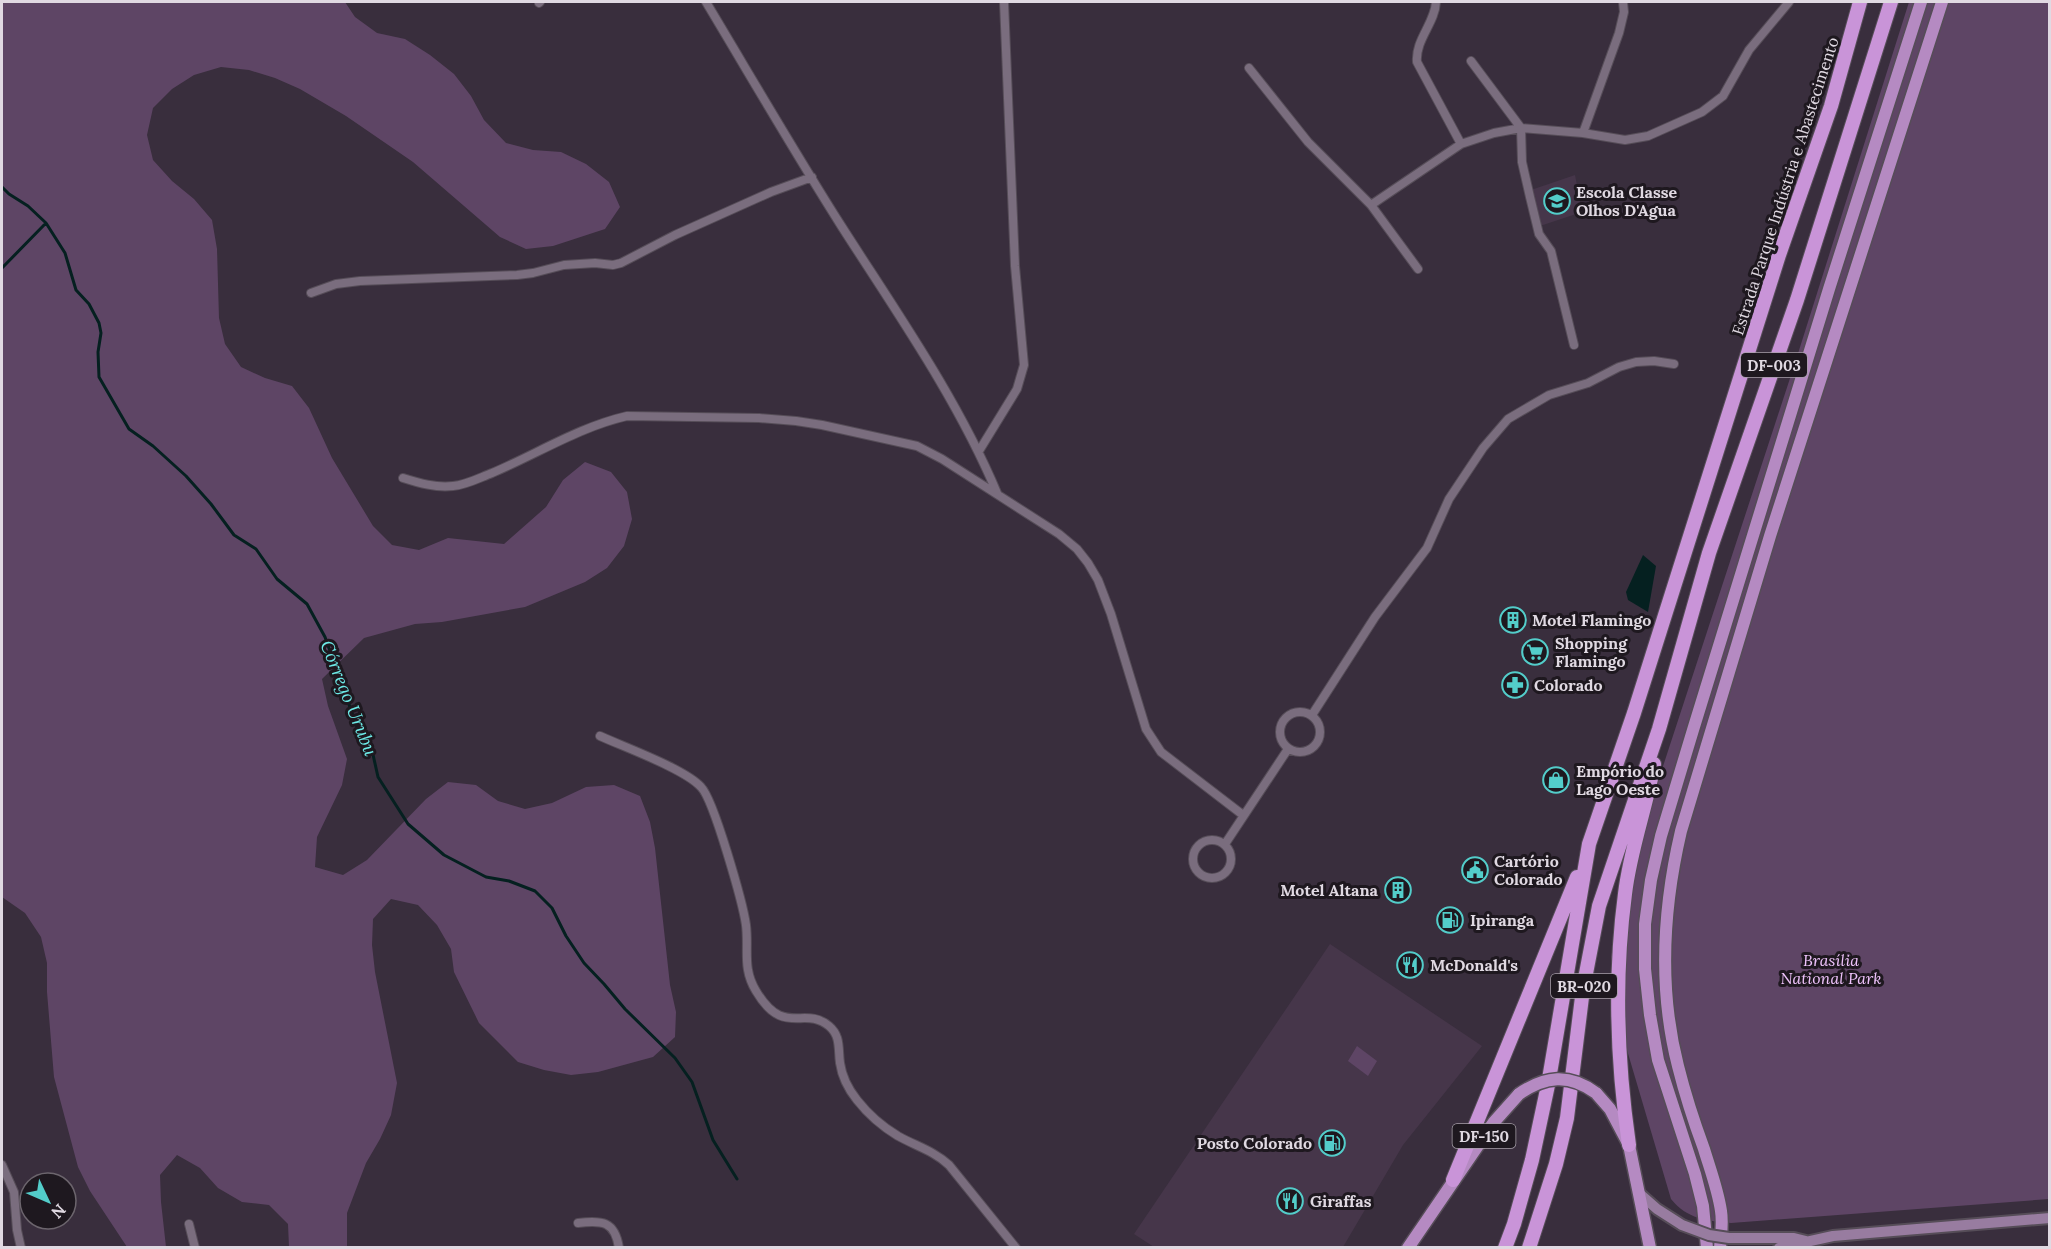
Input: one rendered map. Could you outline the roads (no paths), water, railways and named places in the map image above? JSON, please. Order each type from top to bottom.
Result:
[{"type":"highway","name":"Estrada Parque Indústria e Abastecimento","points":[[1586,859],[1779,255],[1831,106],[1860,2]]},
{"type":"highway","name":"DF-003","points":[[1659,729],[1709,554],[1797,300],[1891,2]]},
{"type":"highway","points":[[1629,1145],[1619,1052],[1621,932],[1629,869],[1650,786],[1659,729]]},
{"type":"highway","name":"BR-020","points":[[1529,1248],[1557,1164],[1567,1118],[1583,989],[1599,906],[1659,729]]},
{"type":"highway","points":[[1453,1180],[1552,936],[1586,859]]},
{"type":"highway","name":"BR-020","points":[[1505,1248],[1532,1160],[1548,1085],[1586,859]]},
{"type":"main road","points":[[1707,1248],[1703,1206],[1658,1060],[1650,1015],[1645,969],[1645,935],[1651,880],[1661,836],[1693,730],[1921,2]]},
{"type":"main road","points":[[1720,1248],[1722,1213],[1715,1182],[1677,1066],[1669,1024],[1665,975],[1666,918],[1671,875],[1681,831],[1770,536],[1942,2]]},
{"type":"main road","name":"DF-150","points":[[1408,1246],[1494,1122],[1521,1096],[1541,1081],[1559,1079],[1579,1083],[1596,1096]]},
{"type":"main road","points":[[1596,1096],[1610,1109],[1629,1145],[1650,1248]]},
{"type":"main road","points":[[1596,1096],[1609,1116],[1622,1150],[1644,1248]]},
{"type":"main road","points":[[1640,1194],[1657,1209],[1682,1225],[1710,1235],[1794,1238],[1807,1241]]},
{"type":"main road","points":[[1779,1248],[1844,1235],[2049,1218]]},
{"type":"street","points":[[706,2],[922,353],[979,451],[997,494]]},
{"type":"street","points":[[979,451],[1017,388],[1024,365],[1015,266],[1004,2]]},
{"type":"street","points":[[1436,2],[1436,10],[1421,41],[1417,62],[1461,144]]},
{"type":"street","points":[[1583,133],[1619,33],[1624,12],[1623,2]]},
{"type":"street","points":[[1371,205],[1461,144],[1494,133],[1521,128],[1583,133],[1625,140],[1648,136],[1702,112],[1723,96],[1749,50],[1789,2]]},
{"type":"street","points":[[1472,61],[1521,128],[1522,162],[1539,234],[1551,251],[1574,345]]},
{"type":"street","points":[[1249,68],[1308,142],[1371,205],[1418,269]]},
{"type":"street","points":[[311,293],[336,284],[380,279],[517,275],[572,264],[613,265],[639,255],[771,192],[812,177]]},
{"type":"street","points":[[1312,715],[1375,617],[1426,548],[1449,499],[1483,448],[1508,419],[1550,394],[1588,383],[1619,367],[1636,362],[1654,361],[1674,364]]},
{"type":"street","points":[[403,478],[424,484],[455,486],[514,464],[607,420],[627,416],[768,418],[822,425],[891,440],[927,451],[1059,534],[1077,549],[1098,580],[1111,614],[1146,729],[1152,741],[1161,752],[1243,815]]},
{"type":"street","points":[[1297,712],[1312,715],[1320,728],[1317,743],[1312,749],[1304,752],[1296,752],[1288,748],[1280,735],[1280,728],[1284,720],[1297,712]]},
{"type":"street","points":[[600,735],[674,770],[701,786],[712,807],[742,906],[746,934],[747,972],[757,993],[767,1006],[783,1018],[820,1020],[834,1030],[843,1076],[857,1100],[897,1135],[938,1155],[949,1165],[1016,1248]]},
{"type":"street","points":[[1225,844],[1288,748]]},
{"type":"street","points":[[1209,840],[1217,840],[1225,844],[1232,857],[1232,864],[1228,871],[1223,876],[1210,879],[1198,872],[1193,857],[1196,849],[1209,840]]},
{"type":"street","points":[[2,1164],[14,1192],[21,1248]]},
{"type":"street","points":[[578,1223],[598,1222],[611,1226],[617,1234],[619,1248]]},
{"type":"street","points":[[189,1224],[195,1248]]},
{"type":"waterway","name":"Córrego Urubu","points":[[2,187],[46,223],[65,253],[76,290],[89,304],[99,323],[101,333],[98,352],[99,377],[129,429],[153,446],[186,476],[234,535],[256,549],[277,579],[307,604],[325,637],[357,727],[370,741],[378,777],[408,824],[444,855],[486,877],[509,881],[535,891],[552,908],[566,936],[584,963],[625,1009],[675,1058],[692,1082],[713,1140],[737,1179]]},
{"type":"waterway","points":[[2,268],[46,223]]},
{"type":"place","name":"Escola Classe Olhos D'Agua","points":[[1557,201]]},
{"type":"place","name":"Motel Flamingo","points":[[1513,620]]},
{"type":"place","name":"Shopping Flamingo","points":[[1535,652]]},
{"type":"place","name":"Colorado","points":[[1515,685]]},
{"type":"place","name":"Empório do Lago Oeste","points":[[1556,780]]},
{"type":"place","name":"Cartório Colorado","points":[[1475,870]]},
{"type":"place","name":"Motel Altana","points":[[1398,890]]},
{"type":"place","name":"Ipiranga","points":[[1450,920]]},
{"type":"place","name":"McDonald's","points":[[1410,965]]},
{"type":"place","name":"Posto Colorado","points":[[1332,1143]]},
{"type":"place","name":"Giraffas","points":[[1290,1201]]},
{"type":"park label","name":"Brasília National Park","points":[[1831,969]]}]
